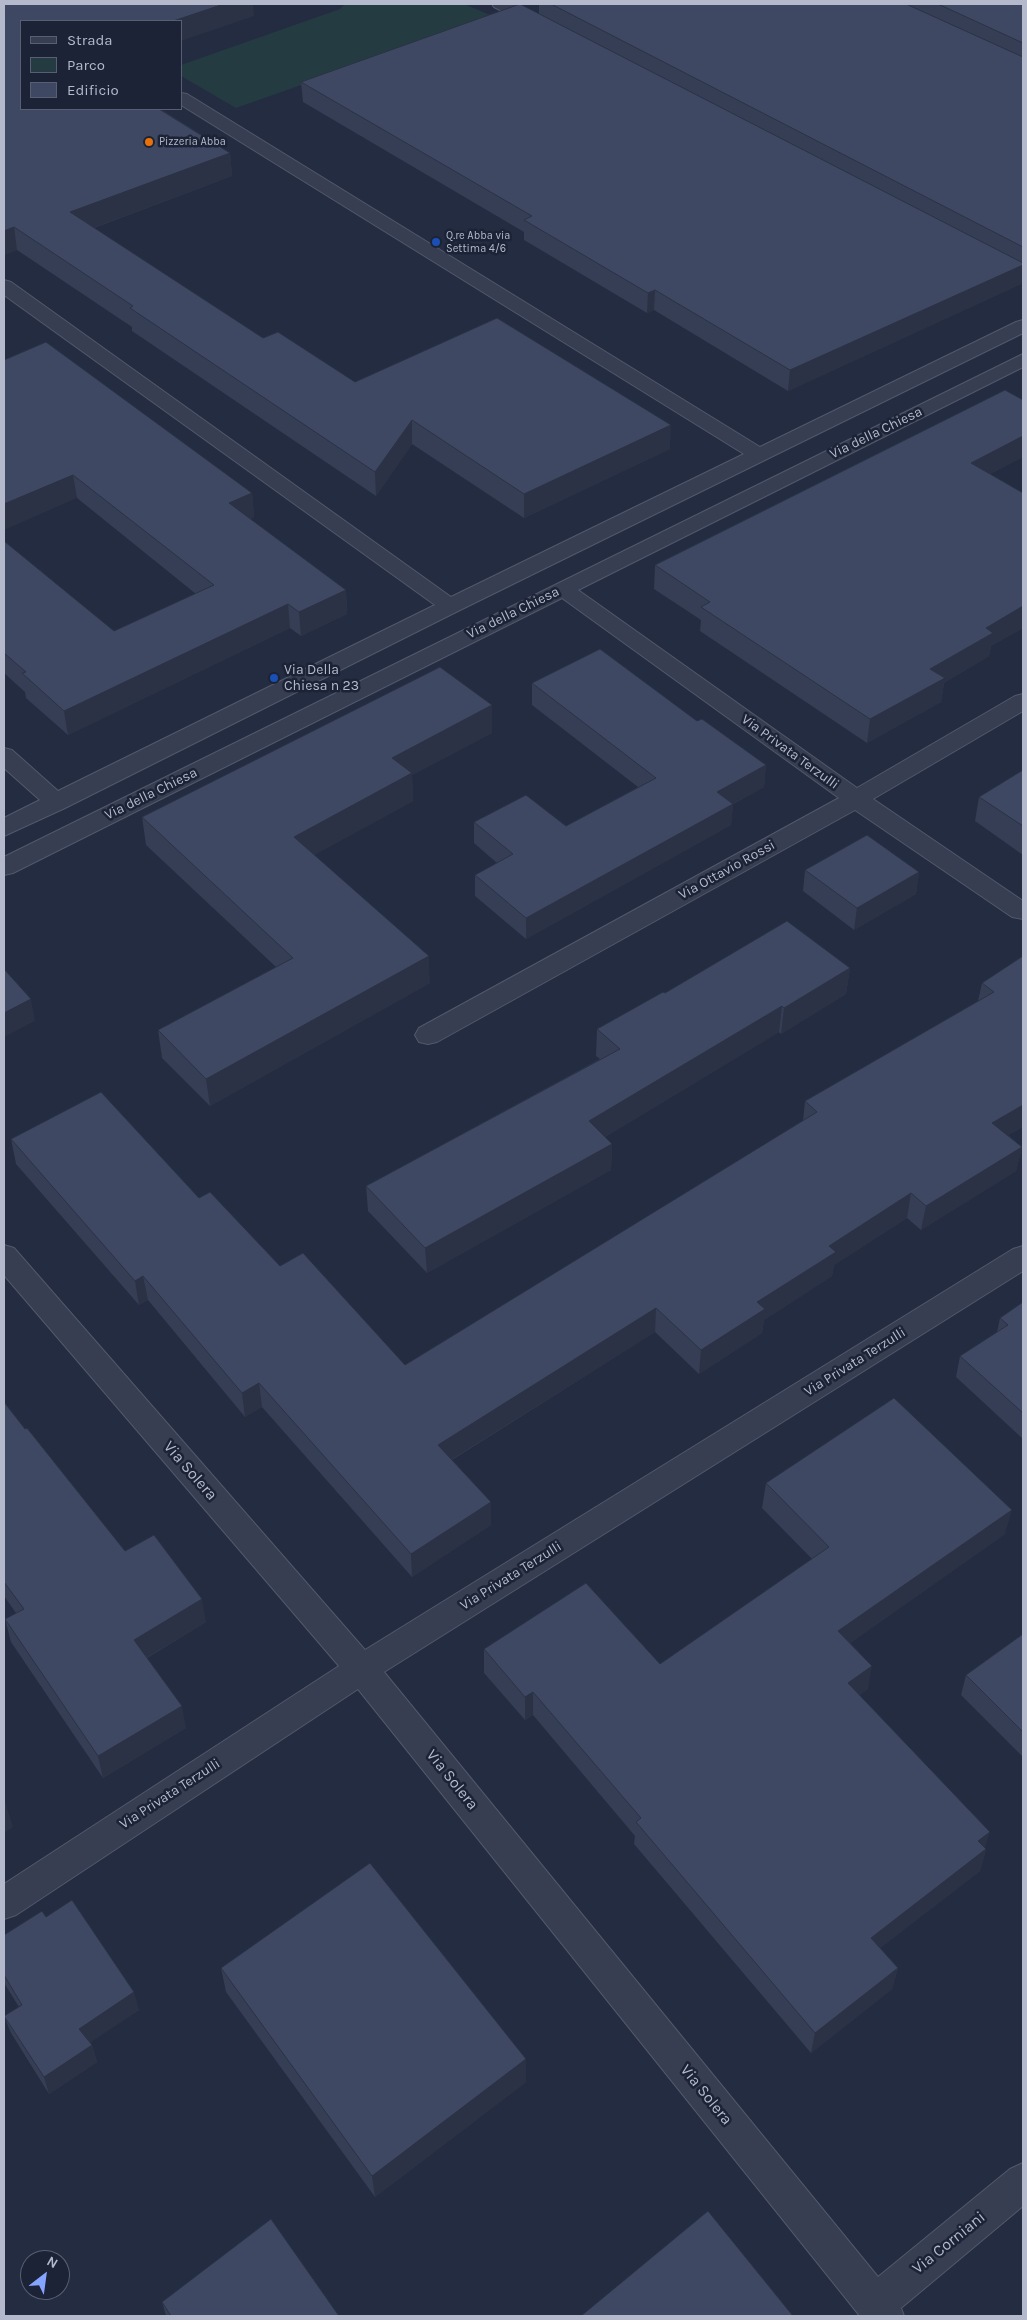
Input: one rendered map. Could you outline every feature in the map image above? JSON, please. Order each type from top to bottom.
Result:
[{"type":"street","points":[[500,4],[552,31]]},
{"type":"street","points":[[182,99],[758,454]]},
{"type":"street","points":[[4,286],[450,606]]},
{"type":"street","points":[[4,828],[758,454],[1023,326]]},
{"type":"street","name":"Via della Chiesa","points":[[4,867],[1023,360]]},
{"type":"street","name":"Via Privata Terzulli","points":[[563,589],[856,798],[1021,910]]},
{"type":"street","name":"Via Ottavio Rossi","points":[[428,1034],[856,798],[1023,701]]},
{"type":"street","points":[[4,755],[57,802]]},
{"type":"street","name":"Via Solera","points":[[4,1256],[362,1669],[880,2310]]},
{"type":"street","name":"Via Privata Terzulli","points":[[4,1903],[362,1669],[1023,1257]]},
{"type":"street","name":"Via Corniani","points":[[880,2310],[1023,2182]]},
{"type":"green space","points":[[345,4],[464,4],[495,17],[236,108],[182,77],[182,65],[340,9]]},
{"type":"building","points":[[4,4],[224,4],[176,20],[20,20],[20,110],[161,110],[230,153],[70,212],[263,338],[278,332],[355,382],[497,318],[671,425],[524,494],[412,420],[375,472],[130,308],[133,306],[14,227],[4,231]]},
{"type":"building","points":[[520,4],[1023,263],[1023,265],[790,370],[655,290],[648,293],[524,220],[532,216],[301,82]]},
{"type":"building","points":[[551,4],[906,4],[1023,57],[1023,247]]},
{"type":"building","points":[[938,4],[1023,4],[1023,43]]},
{"type":"building","points":[[46,342],[252,493],[229,503],[346,590],[299,612],[288,604],[64,711],[22,673],[26,672],[4,653],[4,541],[114,631],[214,585],[73,475],[4,504],[4,360]]},
{"type":"building","points":[[1005,390],[1023,400],[1023,436],[971,463],[1023,493],[1023,606],[986,628],[993,633],[930,669],[945,678],[870,719],[701,607],[710,602],[655,565]]},
{"type":"building","points":[[600,649],[697,721],[702,719],[766,765],[717,792],[733,804],[526,918],[475,875],[513,854],[474,822],[526,795],[566,826],[656,778],[532,683]]},
{"type":"building","points":[[440,667],[492,705],[392,758],[412,773],[294,837],[429,956],[206,1079],[158,1030],[293,958],[142,817]]},
{"type":"building","points":[[1023,770],[1023,826],[979,797]]},
{"type":"building","points":[[867,835],[919,872],[857,908],[805,870]]},
{"type":"building","points":[[787,921],[850,968],[784,1008],[782,1006],[589,1121],[612,1144],[425,1248],[366,1186],[620,1049],[597,1029],[663,992],[665,993]]},
{"type":"building","points":[[1023,956],[1023,1105],[992,1123],[1022,1147],[926,1206],[911,1193],[829,1246],[836,1252],[757,1302],[765,1309],[701,1350],[656,1308],[438,1445],[491,1502],[411,1554],[259,1383],[242,1393],[143,1276],[135,1281],[11,1139],[101,1092],[199,1198],[210,1192],[280,1266],[303,1253],[405,1365],[817,1112],[805,1101],[994,992],[982,983]]},
{"type":"building","points":[[4,969],[31,999],[4,1013]]},
{"type":"building","points":[[1023,1302],[1023,1413],[960,1356],[1008,1325],[1000,1318]]},
{"type":"building","points":[[894,1398],[1012,1510],[838,1631],[872,1666],[848,1683],[990,1832],[978,1841],[986,1849],[871,1938],[898,1968],[815,2033],[636,1822],[641,1818],[533,1692],[525,1697],[484,1649],[586,1583],[660,1664],[829,1547],[766,1483]]},
{"type":"building","points":[[4,1402],[125,1551],[154,1535],[202,1599],[134,1640],[182,1706],[98,1756],[5,1619],[24,1609],[4,1582]]},
{"type":"building","points":[[1023,1634],[1023,1732],[966,1675]]},
{"type":"building","points":[[370,1863],[526,2059],[372,2176],[221,1968]]},
{"type":"building","points":[[72,1900],[134,1992],[79,2029],[92,2045],[44,2077],[4,2016],[22,2005],[4,1975],[4,1935],[42,1911],[46,1917]]},
{"type":"building","points":[[708,2211],[793,2316],[581,2316]]},
{"type":"building","points":[[271,2219],[339,2316],[171,2316],[162,2302]]},
{"type":"place","name":"Pizzeria Abba","points":[[149,142]]},
{"type":"place","name":"Q.re Abba via Settima 4/6","points":[[436,242]]},
{"type":"place","name":"Via Della Chiesa n 23","points":[[274,678]]}]
